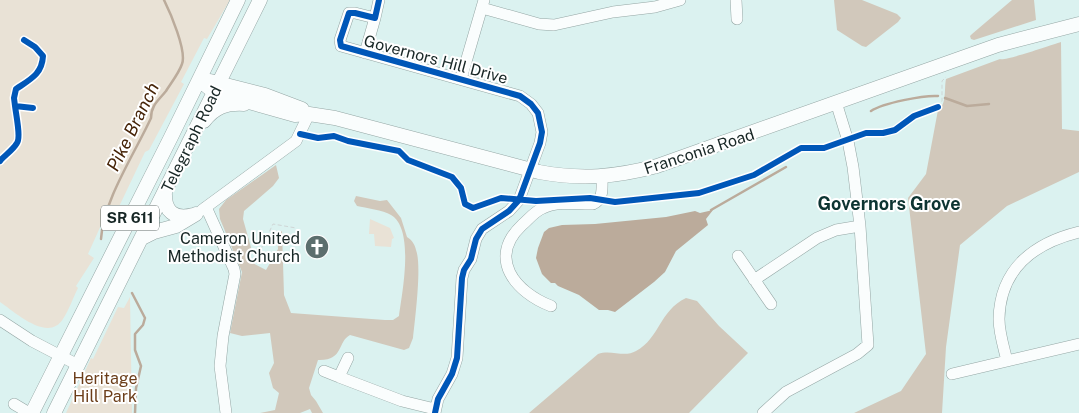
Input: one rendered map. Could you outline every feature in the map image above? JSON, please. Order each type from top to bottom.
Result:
[{"type":"main road","name":"Telegraph Road","points":[[31,413],[200,80],[238,0]]},
{"type":"main road","name":"Telegraph Road","points":[[54,413],[260,0]]},
{"type":"main road","name":"Franconia Road","points":[[200,80],[217,87],[261,99],[295,115],[309,114],[335,118],[531,170],[571,176],[602,177],[621,175],[657,166],[998,45],[1079,24]]},
{"type":"main road","points":[[234,53],[236,76],[240,82],[261,99]]},
{"type":"main road","points":[[183,153],[202,123],[213,110],[231,104],[261,99]]},
{"type":"main road","points":[[165,192],[166,206],[175,215],[183,217],[201,211]]},
{"type":"main road","points":[[142,238],[154,232],[176,226],[201,211]]},
{"type":"street","name":"Governors Hill Drive","points":[[365,53],[379,0]]},
{"type":"street","points":[[461,79],[483,4],[539,24],[554,25],[619,10],[655,7],[680,0]]},
{"type":"street","points":[[736,0],[737,19]]},
{"type":"street","name":"Governors Hill Drive","points":[[374,18],[353,13],[349,14],[346,18],[340,45],[520,96],[531,104],[538,113],[542,132],[531,170],[519,200],[509,211],[482,229],[476,239],[471,259],[464,270],[455,367],[441,394],[435,411]]},
{"type":"street","points":[[763,413],[786,392],[857,354],[868,345],[860,226],[850,153],[836,102]]},
{"type":"street","points":[[226,413],[220,366],[223,336],[235,274],[201,211],[296,141],[309,114]]},
{"type":"street","points":[[551,306],[528,295],[514,277],[506,260],[507,248],[518,229],[540,209],[559,204],[593,204],[598,202],[602,193],[602,177]]},
{"type":"street","points":[[754,280],[817,238],[836,230],[860,226]]},
{"type":"street","points":[[1007,361],[1000,319],[1002,297],[1011,276],[1024,258],[1039,246],[1063,235],[1079,232]]},
{"type":"street","points":[[738,256],[771,304]]},
{"type":"street","points":[[0,320],[32,341],[78,365]]},
{"type":"street","points":[[952,374],[1079,344]]},
{"type":"street","points":[[339,376],[348,358]]},
{"type":"street","points":[[324,372],[402,401],[435,411]]},
{"type":"street","points":[[14,404],[31,413]]},
{"type":"path","points":[[938,107],[942,101],[942,80],[946,77]]},
{"type":"path","points":[[261,249],[274,224],[296,228]]},
{"type":"green space","points":[[0,0],[230,0],[207,39],[204,38],[181,82],[184,84],[149,150],[145,152],[116,213],[107,212],[88,254],[94,258],[76,286],[78,288],[63,319],[57,326],[49,328],[40,327],[32,323],[0,302]]},
{"type":"green space","points":[[370,219],[390,228],[394,238],[392,239],[391,247],[375,246],[374,234],[369,234]]},
{"type":"green space","name":"Heritage Hill Park","points":[[130,297],[132,413],[66,413],[91,358],[93,359],[118,307],[124,308]]},
{"type":"shaded area","points":[[834,0],[862,0],[897,14],[901,18],[866,47],[862,46],[837,30]]},
{"type":"shaded area","points":[[1012,0],[1034,0],[1036,20],[974,40],[971,39],[970,36],[972,34]]},
{"type":"shaded area","points":[[1061,42],[1062,129],[1079,131],[1079,172],[1007,206],[960,245],[946,347],[942,413],[854,413],[901,391],[926,354],[908,198],[926,174],[938,110],[941,108],[944,100],[946,79],[1000,59]]},
{"type":"shaded area","points":[[276,165],[279,178],[273,186],[244,211],[243,219],[252,251],[249,261],[266,270],[278,249],[277,235],[282,231],[284,295],[291,313],[385,320],[393,320],[399,316],[405,262],[403,233],[398,222],[388,213],[357,206],[354,201],[356,196],[380,201],[387,200],[401,218],[407,237],[414,244],[418,257],[413,338],[409,348],[404,350],[350,335],[346,338],[339,351],[332,358],[318,360],[309,388],[311,395],[323,413],[312,413],[310,409],[300,413],[260,413],[275,410],[279,393],[273,388],[269,373],[274,363],[270,333],[242,336],[230,333],[242,272],[220,219],[219,209],[226,200]]},
{"type":"shaded area","points":[[713,210],[706,219],[708,225],[676,251],[665,272],[615,312],[599,310],[579,295],[555,283],[551,283],[542,274],[536,258],[544,232],[549,228],[562,225],[595,224],[666,217],[695,211],[700,213]]},
{"type":"shaded area","points":[[686,298],[697,301],[719,326],[748,353],[689,413],[529,413],[598,354],[608,352],[627,354],[644,346],[670,310]]},
{"type":"waterway","name":"Pike Branch","points":[[101,239],[103,224],[113,193],[151,118],[154,106],[166,91],[182,64],[183,58],[180,41],[164,0]]},
{"type":"waterway","points":[[871,111],[904,100],[938,96]]},
{"type":"waterway","points":[[945,98],[967,106],[989,104]]},
{"type":"waterway","points":[[711,210],[786,167]]},
{"type":"waterway","name":"Pike Branch","points":[[132,293],[145,318],[143,325],[135,334],[135,350],[141,366],[136,388],[135,413]]},
{"type":"cycle path","points":[[379,0],[375,18],[349,13],[340,40],[341,46],[520,96],[531,104],[538,113],[542,132],[540,143],[519,200],[509,211],[482,229],[476,239],[471,259],[464,270],[457,358],[452,374],[438,399],[435,413]]},
{"type":"cycle path","points":[[15,106],[16,89],[35,76],[43,56],[35,47],[24,40]]},
{"type":"cycle path","points":[[0,161],[18,140],[15,106],[33,108]]},
{"type":"cycle path","points":[[300,134],[318,138],[334,136],[348,141],[399,151],[408,160],[452,177],[461,188],[465,204],[473,208],[501,198],[536,201],[590,198],[615,202],[699,193],[754,175],[801,148],[824,148],[866,133],[883,133],[895,130],[914,116],[938,107]]},
{"type":"place","name":"Cameron United Methodist Church","points":[[317,247]]},
{"type":"district","name":"Governors Grove","points":[[889,204]]}]
